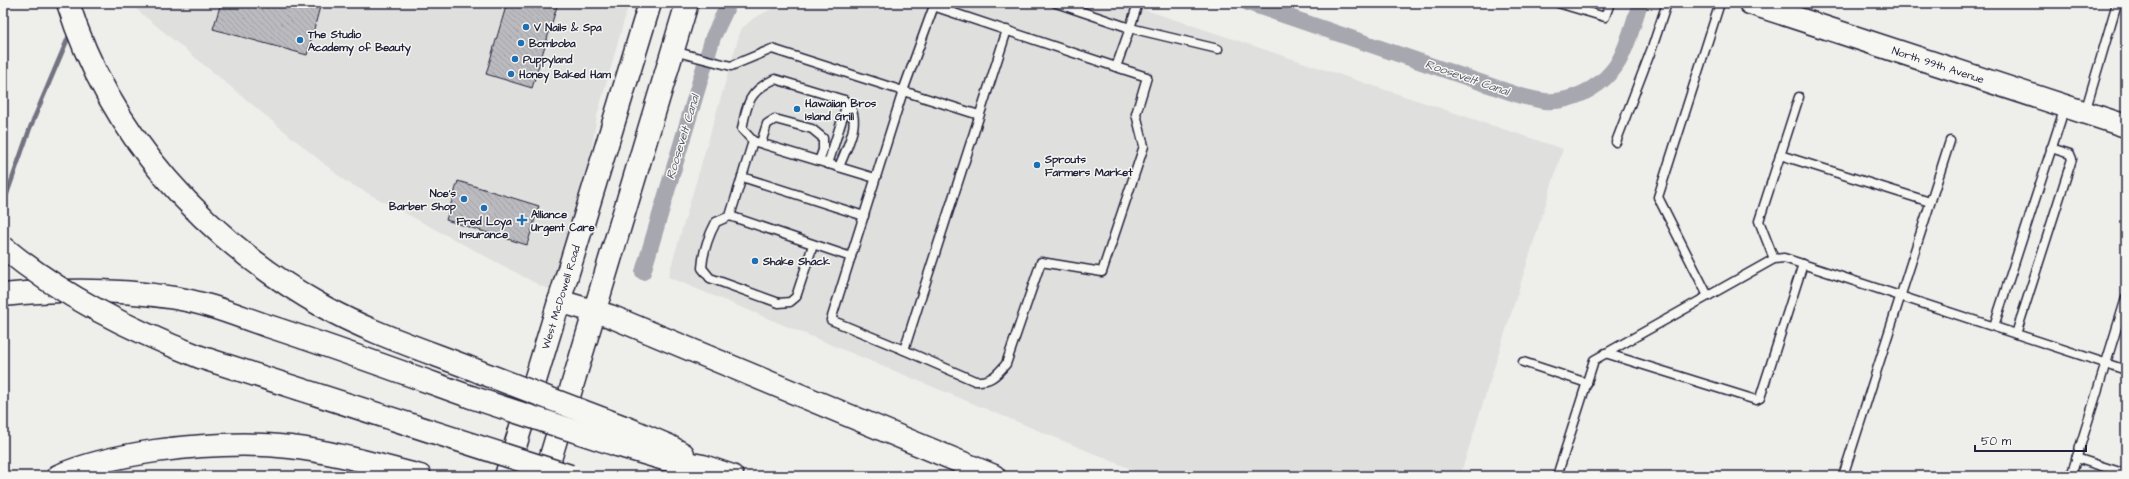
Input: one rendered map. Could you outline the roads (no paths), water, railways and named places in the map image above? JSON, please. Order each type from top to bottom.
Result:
[{"type":"main road","points":[[68,3],[83,45],[114,107],[155,166],[206,222],[232,246],[278,280],[325,308],[480,372],[620,436]]},
{"type":"main road","name":"West McDowell Road","points":[[506,476],[650,3]]},
{"type":"main road","points":[[545,476],[596,312],[687,3]]},
{"type":"main road","name":"North 99th Avenue","points":[[1750,3],[2126,126]]},
{"type":"main road","points":[[3,247],[44,279],[77,300],[164,343],[200,357],[570,476]]},
{"type":"main road","points":[[3,295],[43,292],[132,292],[177,298],[215,308],[297,335],[471,397],[620,436],[669,446],[703,466],[732,476]]},
{"type":"main road","points":[[559,301],[610,316],[994,476]]},
{"type":"main road","points":[[63,474],[139,454],[218,444],[297,448],[350,458],[420,476]]},
{"type":"lane","points":[[1056,3],[1130,28],[1218,49]]},
{"type":"lane","points":[[1116,67],[1138,3]]},
{"type":"lane","points":[[1558,3],[1605,17],[1610,3]]},
{"type":"lane","points":[[1616,142],[1652,48],[1667,3]]},
{"type":"lane","points":[[1708,296],[1658,197],[1720,3]]},
{"type":"lane","points":[[2085,113],[2117,3]]},
{"type":"lane","points":[[934,5],[1007,30],[1146,78],[1136,114],[1144,146],[1102,272],[1041,262],[1006,364],[998,374],[985,382],[975,381],[831,320],[903,91],[934,5]]},
{"type":"lane","points":[[904,350],[1007,30]]},
{"type":"lane","points":[[673,51],[731,66],[772,49],[979,114]]},
{"type":"lane","points":[[839,167],[856,117],[851,106],[844,100],[775,79],[759,86],[746,108],[742,130],[757,142],[875,178]]},
{"type":"lane","points":[[1774,259],[1759,221],[1799,97]]},
{"type":"lane","points":[[828,164],[845,110],[844,100]]},
{"type":"lane","points":[[1994,326],[2065,106]]},
{"type":"lane","points":[[730,216],[742,177],[757,142],[767,124],[775,119],[812,129],[823,138],[823,150],[819,161]]},
{"type":"lane","points":[[1843,476],[1950,141]]},
{"type":"lane","points":[[2016,334],[2072,159],[2070,154],[2051,148]]},
{"type":"lane","points":[[1780,155],[1930,202]]},
{"type":"lane","points":[[742,177],[864,216]]},
{"type":"lane","points":[[813,245],[796,297],[790,302],[779,303],[710,278],[702,268],[702,256],[707,238],[716,222],[730,216],[851,257]]},
{"type":"lane","points":[[1557,476],[1594,360],[1774,259],[1784,258],[2126,370]]},
{"type":"lane","points":[[1605,353],[1756,400],[1760,398],[1803,264]]},
{"type":"lane","points":[[2071,476],[2126,298]]},
{"type":"lane","points":[[1523,362],[1587,383]]},
{"type":"lane","points":[[2076,458],[2126,474]]},
{"type":"waterway","points":[[79,11],[83,3]]},
{"type":"waterway","name":"Roosevelt Canal","points":[[643,272],[713,37],[729,3]]},
{"type":"waterway","name":"Roosevelt Canal","points":[[1248,3],[1521,96],[1542,101],[1564,100],[1582,94],[1606,78],[1617,65],[1621,57],[1640,3]]},
{"type":"waterway","points":[[3,205],[30,128],[71,31]]},
{"type":"place","name":"V Nails & Spa","points":[[526,27]]},
{"type":"place","name":"The Studio Academy of Beauty","points":[[300,40]]},
{"type":"place","name":"Bomboba","points":[[521,43]]},
{"type":"place","name":"Puppyland","points":[[515,59]]},
{"type":"place","name":"Honey Baked Ham","points":[[511,74]]},
{"type":"place","name":"Hawaiian Bros Island Grill","points":[[797,109]]},
{"type":"place","name":"Sprouts Farmers Market","points":[[1037,165]]},
{"type":"place","name":"Noe's Barber Shop","points":[[464,199]]},
{"type":"place","name":"Fred Loya Insurance","points":[[484,208]]},
{"type":"place","name":"Alliance Urgent Care","points":[[522,220]]},
{"type":"place","name":"Shake Shack","points":[[755,261]]}]
